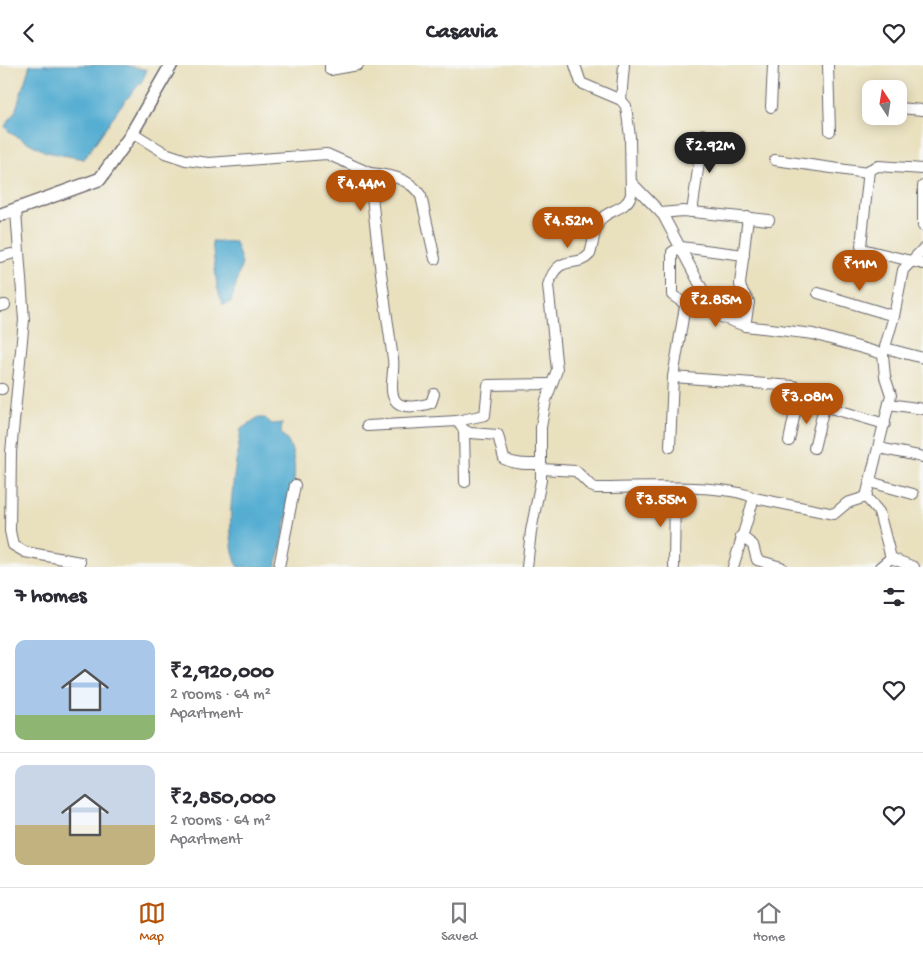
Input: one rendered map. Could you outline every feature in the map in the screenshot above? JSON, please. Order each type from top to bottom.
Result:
[{"type":"street","points":[[0,215],[16,211],[100,179],[133,133],[170,65]]},
{"type":"street","points":[[330,65],[330,70],[358,65]]},
{"type":"street","points":[[575,65],[581,83],[621,100]]},
{"type":"street","points":[[527,567],[541,467],[541,427],[551,384],[557,370],[548,285],[552,274],[562,264],[587,258],[602,217],[629,201],[631,183],[629,114],[621,100],[624,65]]},
{"type":"street","points":[[771,107],[774,65]]},
{"type":"street","points":[[828,65],[830,131]]},
{"type":"street","points":[[908,109],[923,110]]},
{"type":"street","points":[[133,133],[165,153],[186,160],[209,163],[327,154],[370,173],[406,181],[421,196],[435,259]]},
{"type":"street","points":[[692,212],[703,133]]},
{"type":"street","points":[[775,160],[867,173]]},
{"type":"street","points":[[923,169],[873,166],[867,173],[861,229],[862,249],[923,264]]},
{"type":"street","points":[[370,173],[376,250],[394,364],[393,394],[396,402],[402,406],[425,405],[430,403],[434,394]]},
{"type":"street","points":[[631,183],[661,213],[716,315],[746,326],[813,335],[923,358]]},
{"type":"street","points":[[923,186],[923,226]]},
{"type":"street","points":[[16,211],[24,320],[11,452],[10,531],[13,545],[25,552],[80,562],[80,567]]},
{"type":"street","points":[[661,213],[692,212],[768,219]]},
{"type":"street","points":[[746,326],[749,302],[740,284],[748,217]]},
{"type":"street","points":[[670,447],[674,377],[685,306],[684,303],[672,295],[672,255],[674,249],[681,247],[744,255]]},
{"type":"street","points":[[866,497],[891,395],[885,377],[884,351],[894,316],[903,270],[923,249]]},
{"type":"street","points":[[0,257],[11,254]]},
{"type":"street","points":[[818,293],[894,316]]},
{"type":"street","points":[[674,377],[794,386],[800,399],[797,403],[789,441]]},
{"type":"street","points":[[367,426],[461,426],[485,415],[488,385],[551,384]]},
{"type":"street","points":[[800,399],[884,424]]},
{"type":"street","points":[[889,403],[923,409]]},
{"type":"street","points":[[814,448],[824,407]]},
{"type":"street","points":[[461,426],[470,433],[498,435],[504,459],[510,462],[576,471],[591,486],[596,488],[709,489],[746,494],[754,498],[834,514],[847,503],[866,497]]},
{"type":"street","points":[[461,426],[465,482]]},
{"type":"street","points":[[878,448],[923,457]]},
{"type":"street","points":[[870,482],[913,494]]},
{"type":"street","points":[[279,567],[295,485]]},
{"type":"street","points":[[674,567],[675,489]]},
{"type":"street","points":[[866,497],[879,512],[891,557]]},
{"type":"street","points":[[732,567],[754,498]]},
{"type":"street","points":[[741,536],[753,545],[757,560],[781,567]]},
{"type":"street","points":[[880,567],[891,557]]},
{"type":"street","points":[[891,557],[914,567]]},
{"type":"water","points":[[30,65],[125,65],[147,70],[142,81],[120,107],[84,159],[46,152],[10,133],[5,126],[15,112]]},
{"type":"water","points":[[212,241],[235,242],[242,263],[231,302],[223,305],[217,287]]},
{"type":"water","points":[[257,418],[265,418],[272,424],[282,423],[281,433],[288,442],[294,463],[293,487],[282,545],[275,567],[238,567],[233,553],[231,536],[234,480],[241,429]]}]
